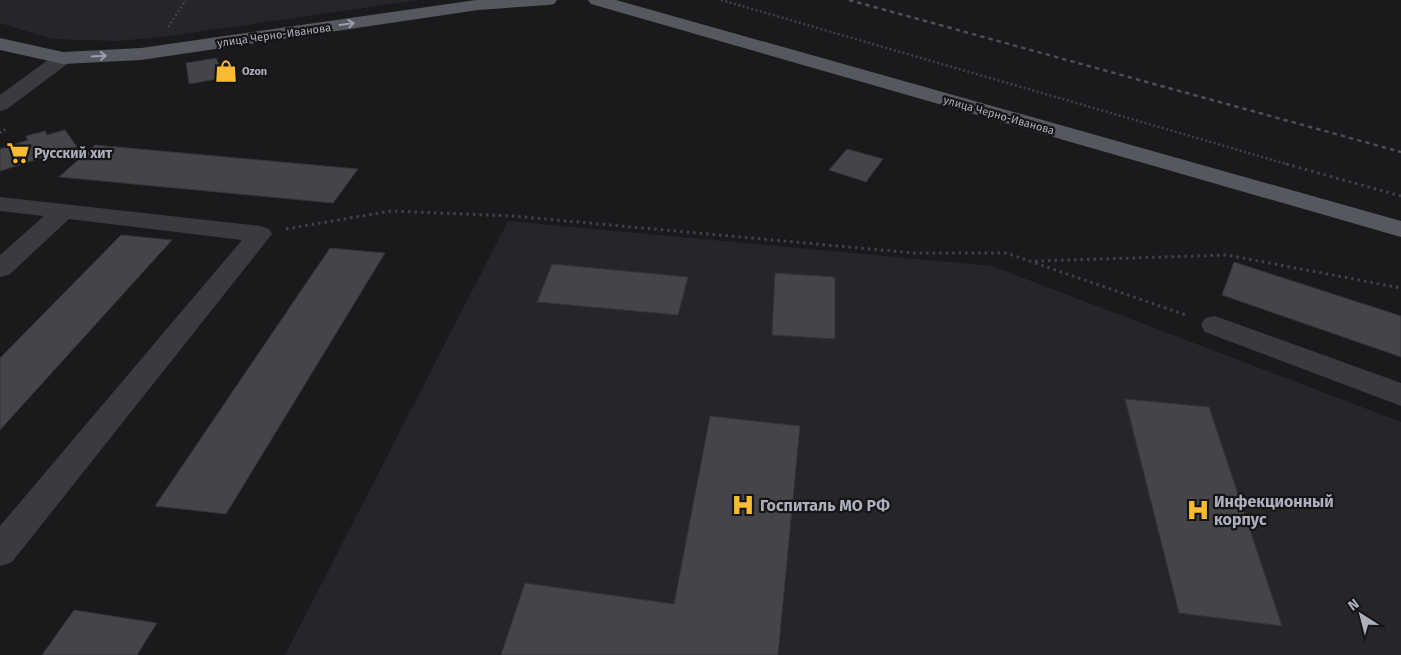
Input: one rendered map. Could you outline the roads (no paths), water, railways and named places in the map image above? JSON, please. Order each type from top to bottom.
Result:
[{"type":"main road","name":"улица Черно-Иванова","points":[[0,44],[63,58],[142,54],[483,2],[548,0]]},
{"type":"main road","name":"улица Черно-Иванова","points":[[597,0],[1401,229]]},
{"type":"street","points":[[0,104],[63,58]]},
{"type":"street","points":[[0,204],[260,234],[4,541]]},
{"type":"street","points":[[0,269],[64,211]]},
{"type":"street","points":[[1215,325],[1401,395]]},
{"type":"railway","points":[[849,0],[1401,152]]},
{"type":"place","name":"Ozon","points":[[226,71]]},
{"type":"place","name":"Русский хит","points":[[18,153]]},
{"type":"place","name":"Госпиталь МО РФ","points":[[743,505]]},
{"type":"place","name":"Инфекционный корпус","points":[[1198,510]]}]
